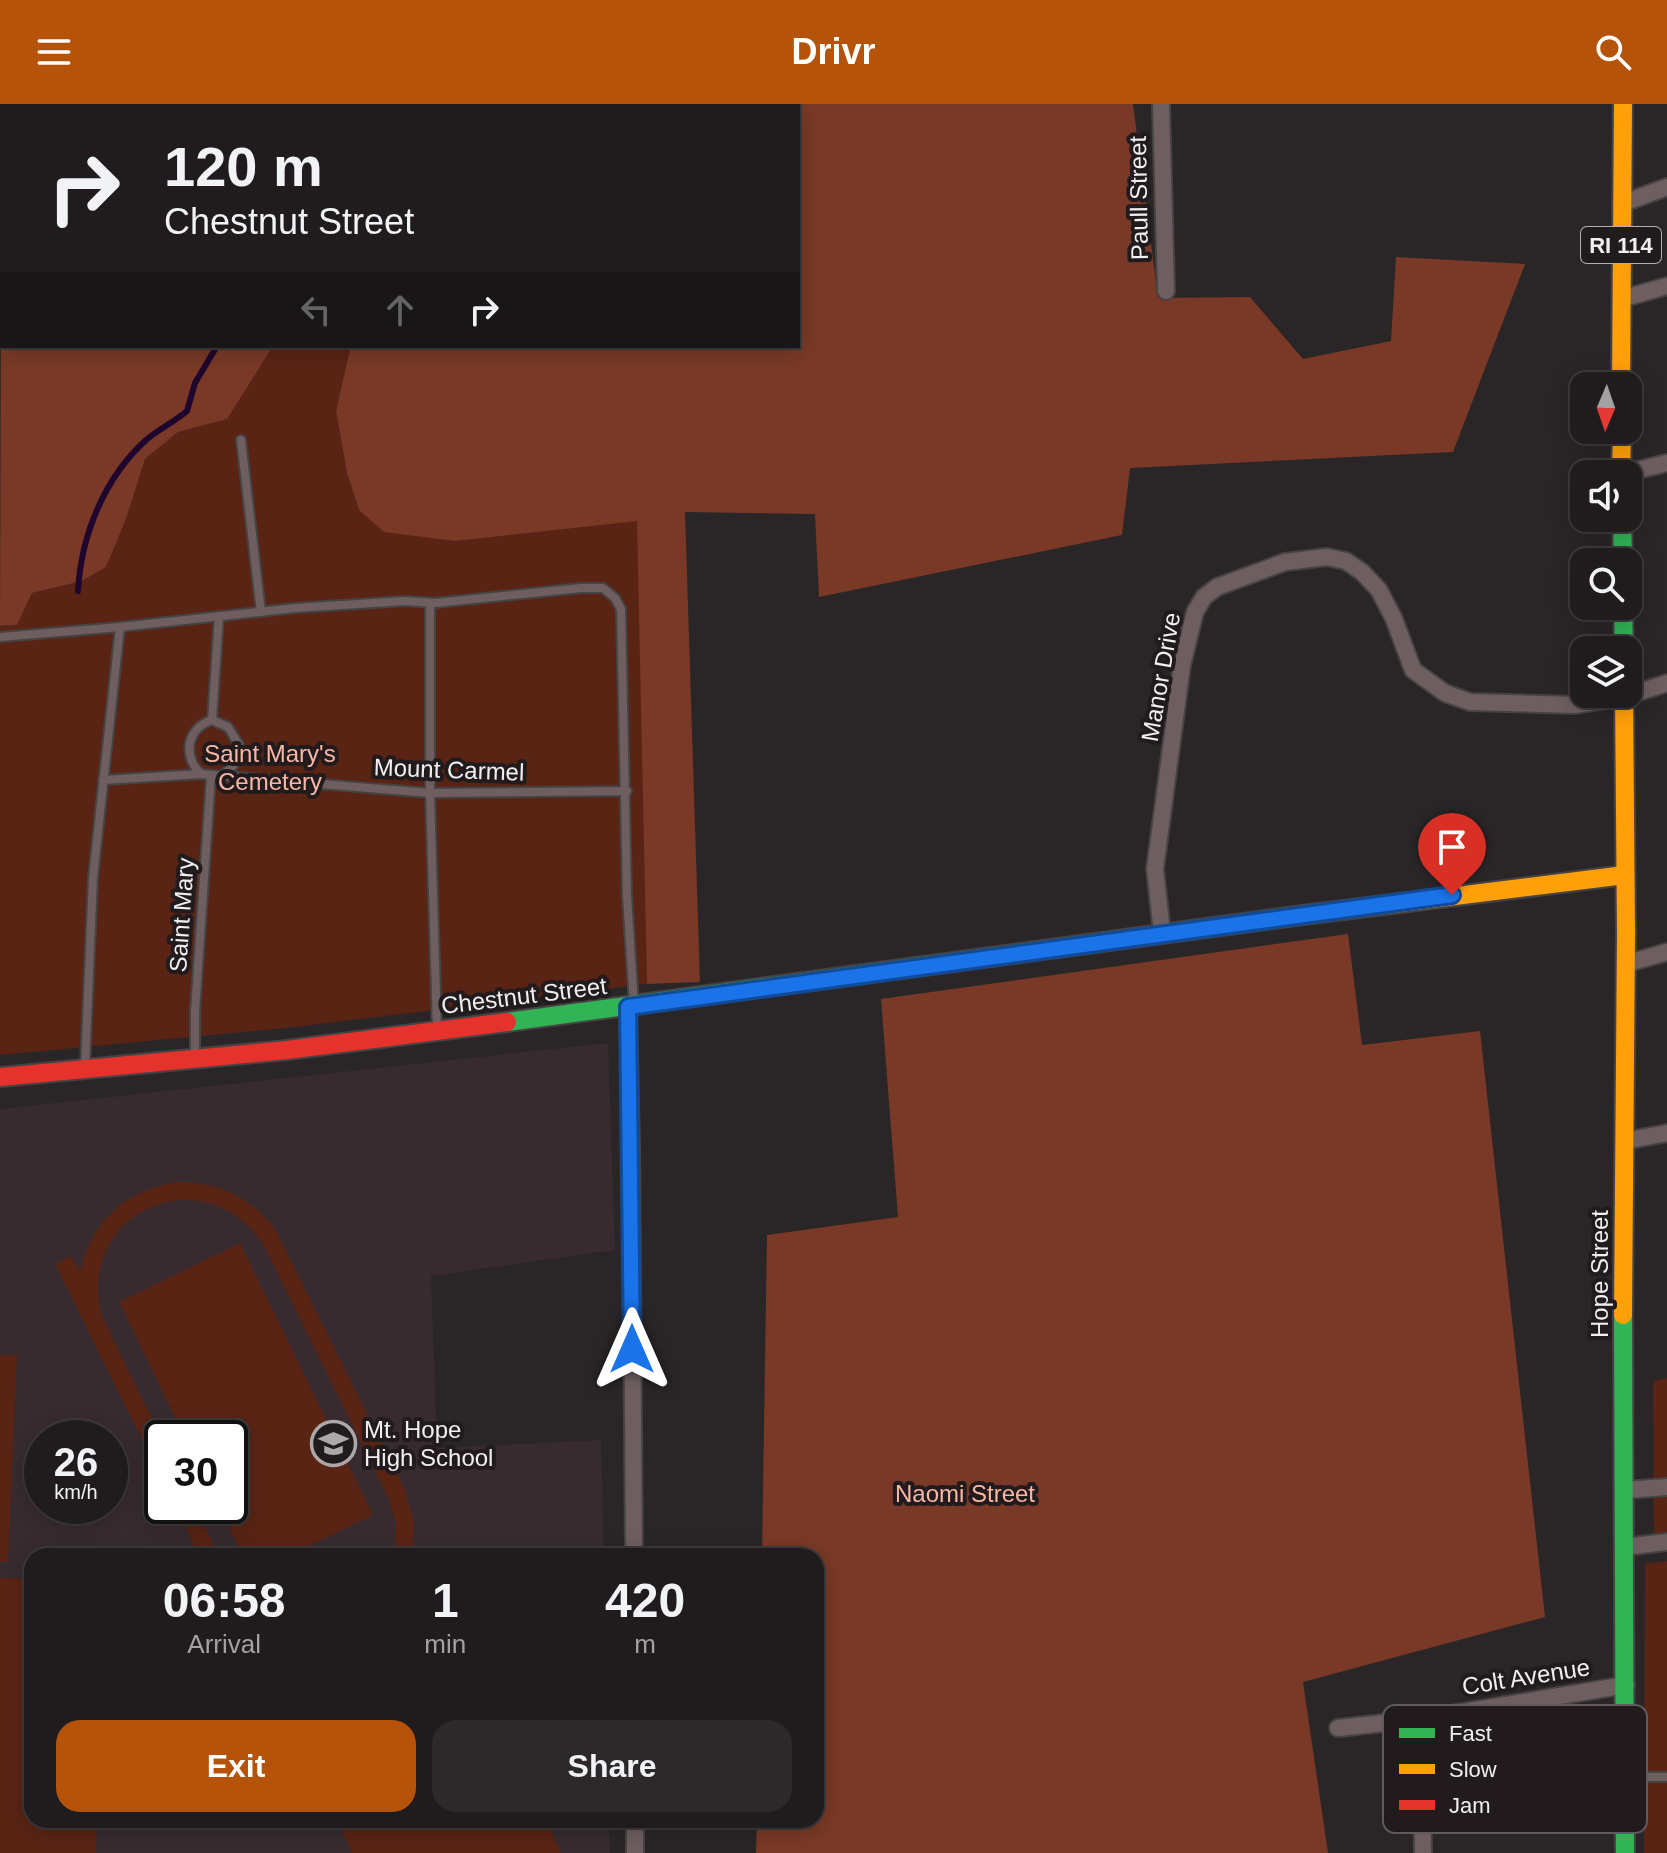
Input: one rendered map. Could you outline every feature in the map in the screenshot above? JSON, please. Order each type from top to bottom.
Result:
[{"type":"street","name":"Paull Street","points":[[1161,104],[1166,291]]},
{"type":"street","name":"RI 114","points":[[1621,372],[1623,104]]},
{"type":"street","points":[[1621,204],[1667,187]]},
{"type":"street","points":[[1621,299],[1667,286]]},
{"type":"street","points":[[1642,469],[1667,463]]},
{"type":"street","name":"Manor Drive","points":[[1162,933],[1155,869],[1182,665],[1195,612],[1204,597],[1217,587],[1285,562],[1338,559],[1362,572],[1374,583],[1394,619],[1413,670],[1445,693],[1470,702],[1570,705]]},
{"type":"street","name":"Manor Drive","points":[[1642,690],[1667,683]]},
{"type":"street","name":"Hope Street","points":[[1624,708],[1626,1705]]},
{"type":"street","name":"Chestnut Street","points":[[0,1077],[437,1031],[1365,905],[1625,875]]},
{"type":"street","points":[[1625,964],[1667,952]]},
{"type":"street","points":[[631,1006],[634,1548]]},
{"type":"street","points":[[1624,1141],[1667,1133]]},
{"type":"street","points":[[1625,1490],[1667,1487]]},
{"type":"street","points":[[1624,1547],[1667,1542]]},
{"type":"street","name":"Colt Avenue","points":[[1505,1705],[1626,1685]]},
{"type":"street","name":"Colt Avenue","points":[[1338,1728],[1383,1723]]},
{"type":"street","points":[[635,1828],[635,1853]]},
{"type":"street","points":[[1423,1833],[1423,1853]]},
{"type":"street","name":"Hope Street","points":[[1625,1833],[1625,1853]]},
{"type":"lane","points":[[241,440],[261,612]]},
{"type":"lane","points":[[0,637],[261,612],[405,601],[430,603],[603,588],[615,598],[621,609],[631,1006]]},
{"type":"lane","points":[[430,603],[430,793],[437,1031]]},
{"type":"lane","points":[[212,720],[219,616]]},
{"type":"lane","points":[[84,1068],[93,878],[120,627]]},
{"type":"lane","points":[[201,774],[194,768],[188,748],[196,729],[212,720]]},
{"type":"lane","points":[[103,780],[223,775],[233,766],[239,745],[228,727],[212,720]]},
{"type":"lane","name":"Mount Carmel","points":[[223,775],[430,793],[627,791]]},
{"type":"lane","name":"Saint Mary","points":[[195,1058],[195,1011],[211,776]]},
{"type":"shaded area","name":"Mt. Hope High School","points":[[608,1043],[615,1250],[431,1276],[437,1448],[601,1440],[604,1548],[24,1548],[24,1828],[609,1828],[610,1853],[0,1853],[0,1109]]},
{"type":"green space","points":[[800,104],[1133,104],[1158,298],[1250,297],[1303,359],[1391,341],[1396,257],[1525,264],[1453,452],[1130,468],[1122,535],[819,597],[815,514],[685,512],[700,982],[647,984],[637,521],[455,541],[384,532],[359,510],[347,473],[336,411],[350,349],[345,348],[800,348]]},
{"type":"green space","points":[[1,348],[272,348],[227,419],[178,432],[145,459],[126,519],[106,567],[82,581],[32,593],[17,625],[0,626]]},
{"type":"green space","name":"Saint Mary's Cemetery","points":[[44,348],[350,348],[336,411],[347,473],[359,510],[455,541],[637,520],[644,716],[647,984],[286,1028],[0,1055],[0,627],[17,625],[32,593],[82,581],[106,567],[126,519],[145,459],[178,432],[227,419]]},
{"type":"green space","name":"Naomi Street","points":[[1348,934],[1362,1045],[1480,1031],[1545,1617],[1303,1682],[1328,1853],[756,1853],[757,1828],[824,1828],[824,1548],[762,1548],[767,1235],[898,1217],[881,999]]},
{"type":"green space","points":[[177,1182],[219,1188],[243,1199],[274,1227],[405,1490],[414,1522],[413,1548],[395,1548],[396,1523],[388,1497],[265,1248],[241,1220],[213,1204],[182,1200],[153,1206],[127,1222],[108,1246],[99,1277],[101,1314],[152,1420],[144,1420],[144,1444],[55,1264],[71,1256],[80,1272],[85,1254],[102,1223],[142,1192]]},
{"type":"green space","points":[[240,1243],[373,1515],[305,1548],[239,1548],[227,1524],[248,1524],[248,1420],[176,1420],[119,1302]]},
{"type":"green space","points":[[0,1355],[17,1355],[8,1562],[0,1561]]},
{"type":"green space","points":[[1667,1378],[1667,1552],[1654,1554],[1653,1381]]},
{"type":"green space","points":[[184,1524],[204,1524],[215,1548],[195,1548]]},
{"type":"green space","points":[[1667,1561],[1667,1853],[1644,1853],[1644,1833],[1647,1833],[1645,1564]]},
{"type":"green space","points":[[0,1578],[24,1579],[24,1828],[97,1828],[96,1853],[0,1853]]},
{"type":"green space","points":[[341,1828],[550,1828],[561,1853],[352,1853]]},
{"type":"waterway","points":[[78,591],[90,529],[107,490],[131,455],[146,440],[187,411],[195,383],[216,348]]},
{"type":"traffic: fast","points":[[1622,532],[1623,548]]},
{"type":"traffic: fast","points":[[1623,620],[1624,636]]},
{"type":"traffic: fast","points":[[507,1022],[1303,915]]},
{"type":"traffic: fast","points":[[1623,1315],[1624,1705]]},
{"type":"traffic: fast","points":[[1625,1833],[1625,1853]]},
{"type":"traffic: slow","points":[[1621,372],[1623,104]]},
{"type":"traffic: slow","points":[[1621,460],[1622,444]]},
{"type":"traffic: slow","points":[[1623,1315],[1624,708]]},
{"type":"traffic: slow","points":[[1303,915],[1625,875]]},
{"type":"traffic: jam","points":[[0,1077],[287,1050],[507,1022]]},
{"type":"place","name":"Mt. Hope High School","points":[[333,1444]]},
{"type":"route","points":[[632,1349],[628,1007],[1452,895]]}]
